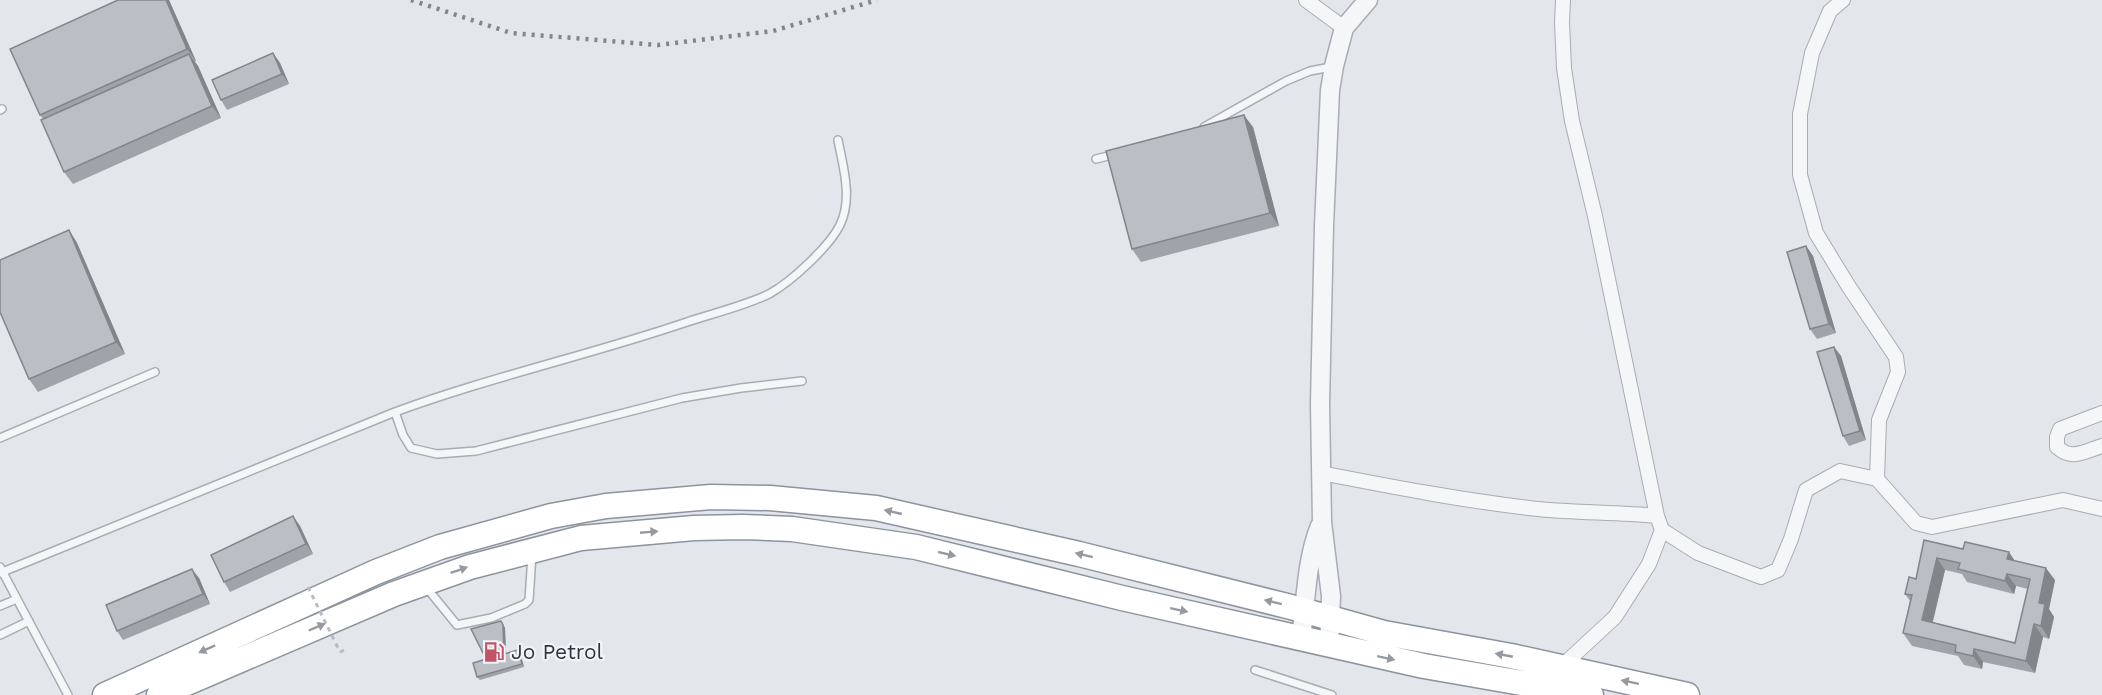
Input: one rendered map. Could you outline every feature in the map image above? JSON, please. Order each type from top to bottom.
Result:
[{"type":"highway","points":[[105,695],[376,572],[440,547],[551,516],[606,506],[700,498],[770,498],[876,508],[1079,554],[1384,633],[1561,667],[1687,695]]},
{"type":"highway","points":[[159,695],[423,583],[470,567],[581,538],[694,528],[792,529],[916,547],[1122,598],[1514,688],[1592,695]]},
{"type":"street","points":[[1306,0],[1344,28]]},
{"type":"street","points":[[1329,645],[1330,579],[1322,522],[1320,404],[1330,90],[1344,28],[1368,0]]},
{"type":"street","points":[[1563,0],[1564,68],[1572,121],[1657,516],[1662,530],[1698,553],[1761,577],[1778,570],[1791,539],[1806,490],[1840,471],[1877,479],[1916,523],[1932,527],[2063,500],[2102,509]]},
{"type":"street","points":[[1843,0],[1830,11],[1812,53],[1800,114],[1800,176],[1816,233],[1896,357],[1898,372],[1880,420],[1877,479]]},
{"type":"street","points":[[2102,413],[2060,429],[2057,447],[2063,453],[2072,455],[2102,446]]},
{"type":"street","points":[[1321,473],[1426,494],[1538,509],[1657,516]]},
{"type":"street","points":[[1301,638],[1315,541],[1322,522]]},
{"type":"street","points":[[1561,667],[1615,617],[1649,564],[1662,530]]},
{"type":"lane","points":[[1193,131],[1209,125],[1286,81],[1310,71],[1334,66]]},
{"type":"lane","points":[[68,695],[1,571],[445,394],[638,339],[768,295],[805,267],[840,226],[847,207],[838,140]]},
{"type":"lane","points":[[1096,159],[1130,150]]},
{"type":"lane","points":[[0,438],[155,372]]},
{"type":"lane","points":[[395,412],[403,435],[411,447],[437,454],[447,454],[476,451],[682,398],[802,381]]},
{"type":"lane","points":[[423,583],[457,625],[491,618],[525,604],[529,600],[532,549]]},
{"type":"lane","points":[[0,606],[16,598]]},
{"type":"lane","points":[[0,635],[29,621]]},
{"type":"lane","points":[[1255,670],[1332,695]]},
{"type":"path","points":[[308,587],[340,652],[348,648]]},
{"type":"building","points":[[118,0],[166,0],[187,49],[40,115],[10,49]]},
{"type":"building","points":[[273,53],[282,74],[221,100],[212,80]]},
{"type":"building","points":[[189,54],[212,106],[64,172],[41,120]]},
{"type":"building","points":[[1244,115],[1270,213],[1132,249],[1106,151]]},
{"type":"building","points":[[69,230],[116,342],[29,379],[0,312],[0,260]]},
{"type":"building","points":[[1806,246],[1829,324],[1810,329],[1787,252]]},
{"type":"building","points":[[1834,347],[1860,431],[1843,436],[1817,352]]},
{"type":"building","points":[[293,516],[306,544],[224,582],[211,555]]},
{"type":"building","points":[[1924,540],[1963,549],[1965,542],[2009,552],[2007,559],[2046,568],[2039,603],[2045,604],[2041,626],[2034,624],[2026,661],[1974,649],[1973,656],[1955,652],[1956,645],[1903,633],[1912,595],[1905,594],[1909,577],[1916,579]],"holes":[[[1937,558],[1960,563],[1958,569],[2005,581],[2007,574],[2030,579],[2015,643],[1922,620]]]},
{"type":"building","points":[[192,569],[203,594],[117,631],[106,605]]},
{"type":"building","name":"Jo Petrol","points":[[501,621],[504,654],[518,650],[522,664],[477,677],[473,663],[486,659],[471,629]]},
{"type":"railway","points":[[411,0],[511,33],[658,45],[773,31],[877,0]]},
{"type":"place","name":"Jo Petrol","points":[[494,652]]}]
